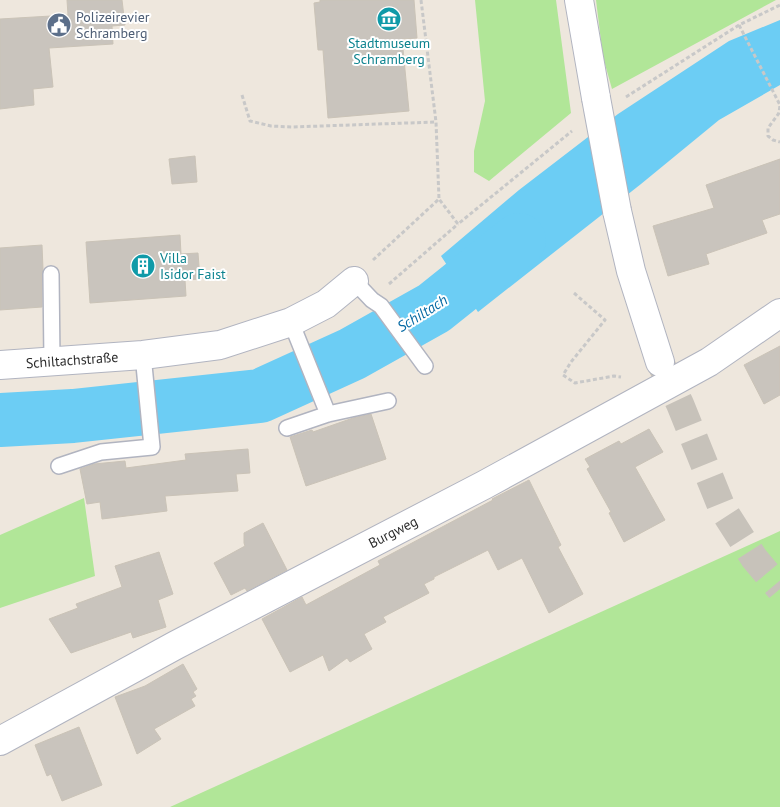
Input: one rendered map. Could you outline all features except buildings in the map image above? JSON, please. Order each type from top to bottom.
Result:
[{"type":"street","points":[[579,0],[609,98],[617,212],[631,271],[660,362]]},
{"type":"street","name":"Schiltachstraße","points":[[0,365],[52,361],[145,366],[220,345],[294,329],[326,304],[369,295]]},
{"type":"street","name":"Burgweg","points":[[0,741],[176,645],[484,485],[709,362],[780,313]]},
{"type":"lane","points":[[51,274],[52,361]]},
{"type":"lane","points":[[369,295],[425,366]]},
{"type":"lane","points":[[294,329],[328,414]]},
{"type":"lane","points":[[59,466],[101,452],[152,447],[145,366]]},
{"type":"lane","points":[[286,428],[328,414],[388,402]]},
{"type":"path","points":[[421,0],[436,122],[439,199],[458,224]]},
{"type":"path","points":[[609,98],[739,25],[780,6]]},
{"type":"path","points":[[739,25],[780,106],[779,113],[768,128],[768,136],[780,142]]},
{"type":"path","points":[[242,94],[250,121],[271,126],[292,127],[436,122]]},
{"type":"path","points":[[369,295],[575,130]]},
{"type":"path","points":[[369,295],[384,250],[439,199]]},
{"type":"path","points":[[574,293],[605,320],[571,362],[563,375],[574,383],[614,376],[629,378],[638,385],[643,398]]},
{"type":"green space","points":[[475,0],[556,0],[571,113],[489,181],[474,172],[474,151],[485,101]]},
{"type":"green space","points":[[596,0],[776,0],[612,89],[603,57]]},
{"type":"green space","points":[[84,498],[95,576],[0,608],[0,535]]},
{"type":"green space","points":[[780,531],[780,807],[170,807]]},
{"type":"water","points":[[780,20],[780,85],[719,120],[478,312],[441,256],[519,190],[618,114],[729,41]]},
{"type":"waterway","name":"Schiltach","points":[[0,420],[73,416],[260,396],[352,354],[434,308],[519,240]]},
{"type":"tunnel","points":[[660,362],[680,404],[722,508],[754,558],[780,589]]},
{"type":"place","name":"Stadtmuseum Schramberg","points":[[389,19]]},
{"type":"place","name":"Polizeirevier Schramberg","points":[[59,25]]},
{"type":"place","name":"Villa Isidor Faist","points":[[143,266]]}]
